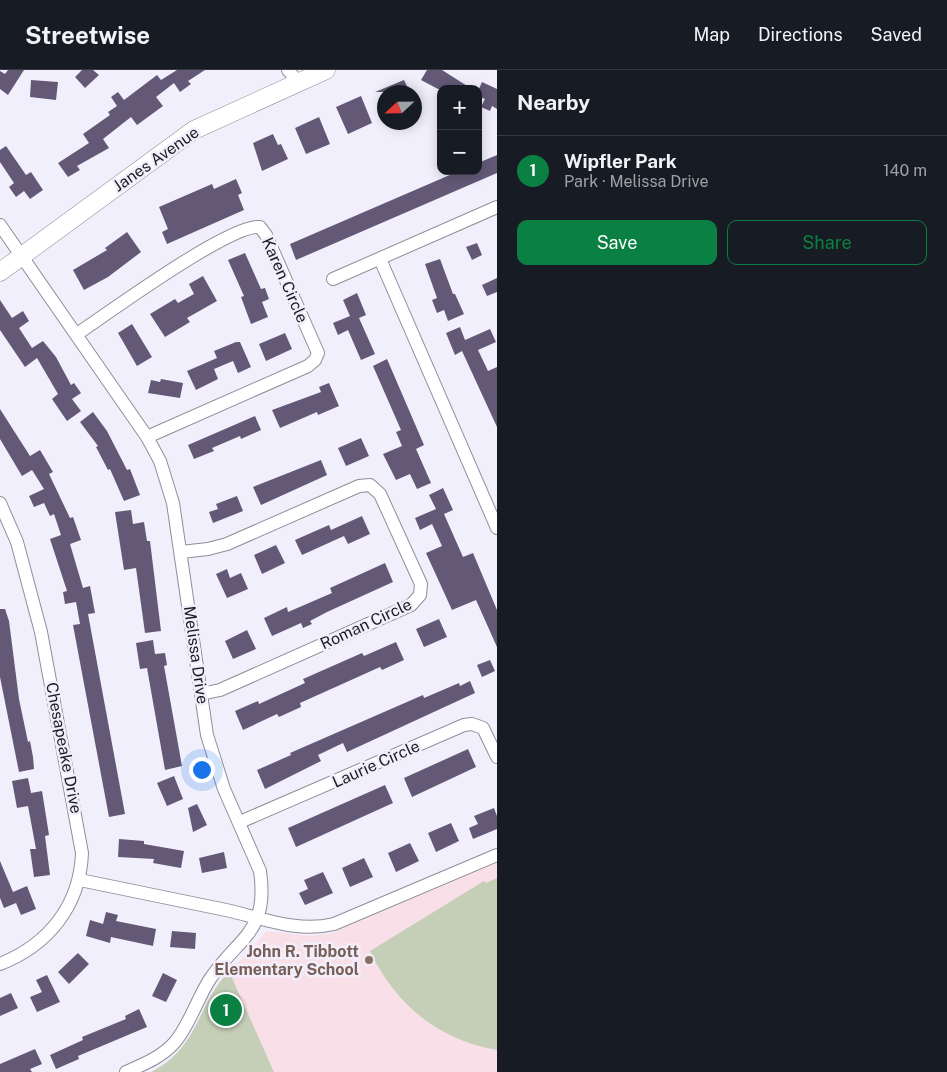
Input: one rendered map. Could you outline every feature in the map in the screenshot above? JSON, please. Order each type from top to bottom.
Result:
[{"type":"street","name":"Janes Avenue","points":[[0,272],[194,130],[293,76],[326,70]]},
{"type":"street","points":[[333,278],[497,208]]},
{"type":"street","name":"Melissa Drive","points":[[0,225],[147,437],[168,484],[181,552],[207,735],[213,760],[260,871],[262,899],[258,917],[249,935],[210,979],[174,1043],[158,1057],[126,1072]]},
{"type":"street","name":"Karen Circle","points":[[77,334],[149,284],[217,242],[252,226],[260,227],[266,235],[318,353],[315,360],[308,366],[147,437]]},
{"type":"street","points":[[380,258],[497,528]]},
{"type":"street","name":"Roman Circle","points":[[181,552],[208,549],[227,544],[359,486],[370,485],[376,488],[380,494],[421,584],[420,595],[411,605],[220,690],[201,694]]},
{"type":"street","name":"Chesapeake Drive","points":[[0,503],[20,549],[41,632],[82,853],[80,880],[65,912],[52,930],[27,951],[0,964]]},
{"type":"street","name":"Laurie Circle","points":[[240,822],[464,725],[472,724],[483,728],[497,757]]},
{"type":"street","points":[[80,880],[258,917],[289,926],[319,928],[334,924],[497,854]]},
{"type":"shaded area","name":"John R. Tibbott Elementary School","points":[[497,862],[497,1072],[274,1072],[229,971],[252,949],[266,931],[308,936],[332,933]]},
{"type":"green space","points":[[497,878],[497,1050],[456,1038],[421,1017],[392,987],[370,951],[484,881],[486,883]]},
{"type":"green space","points":[[229,971],[274,1072],[151,1072],[167,1062],[189,1038],[218,984]]},
{"type":"building","points":[[8,70],[24,70],[8,95],[0,89],[0,71],[5,74]]},
{"type":"building","points":[[82,70],[93,70],[99,75],[85,88],[75,77]]},
{"type":"building","points":[[177,70],[205,70],[188,81],[191,84],[180,92],[174,83],[156,97],[163,106],[137,125],[131,117],[103,139],[109,148],[77,166],[80,170],[68,177],[58,163],[89,143],[83,134],[110,115],[108,112],[117,106],[111,97],[118,92],[124,100],[157,75],[161,80]]},
{"type":"building","points":[[427,70],[442,70],[466,85],[437,85],[437,88],[421,80]]},
{"type":"building","points":[[31,80],[58,82],[56,100],[30,97]]},
{"type":"building","points":[[404,80],[406,85],[392,85]]},
{"type":"building","points":[[482,82],[497,89],[497,109],[492,106],[490,111],[482,107],[485,99],[482,98]]},
{"type":"building","points":[[361,96],[372,123],[348,134],[336,107]]},
{"type":"building","points":[[319,117],[330,144],[306,154],[295,128]]},
{"type":"building","points":[[273,134],[278,145],[281,144],[288,159],[262,171],[253,143]]},
{"type":"building","points":[[6,146],[26,175],[31,172],[43,190],[30,199],[24,191],[16,197],[9,187],[14,183],[0,162],[0,150]]},
{"type":"building","points":[[497,155],[497,173],[296,260],[290,244],[450,175],[482,175],[482,161]]},
{"type":"building","points":[[236,179],[242,193],[238,195],[244,210],[167,244],[162,232],[168,229],[159,207],[212,184],[214,189]]},
{"type":"building","points":[[127,232],[141,252],[108,277],[84,290],[73,270],[107,250],[105,248]]},
{"type":"building","points":[[477,243],[482,255],[472,260],[466,247]]},
{"type":"building","points":[[245,253],[261,289],[265,288],[269,299],[262,302],[268,317],[251,324],[241,297],[244,296],[228,260]]},
{"type":"building","points":[[440,259],[453,294],[455,294],[464,314],[448,321],[444,310],[437,313],[432,300],[437,298],[425,264]]},
{"type":"building","points":[[203,276],[217,301],[187,318],[190,322],[165,337],[150,314],[175,299],[178,303],[194,294],[189,284]]},
{"type":"building","points":[[497,278],[497,292],[487,296],[482,285]]},
{"type":"building","points":[[357,293],[366,315],[359,318],[375,354],[361,360],[348,330],[338,335],[333,323],[350,316],[343,300]]},
{"type":"building","points":[[0,300],[12,318],[23,311],[29,321],[19,328],[32,348],[43,341],[56,357],[71,385],[74,383],[81,393],[72,399],[81,411],[67,421],[52,399],[58,394],[37,358],[25,367],[0,330]]},
{"type":"building","points":[[132,324],[152,357],[137,366],[118,333]]},
{"type":"building","points":[[460,327],[465,340],[490,329],[496,342],[478,350],[488,371],[497,367],[497,427],[462,351],[455,355],[446,333]]},
{"type":"building","points":[[285,333],[292,349],[266,361],[259,344]]},
{"type":"building","points":[[240,342],[251,367],[238,373],[233,361],[214,369],[218,379],[196,390],[187,371],[217,358],[214,351]]},
{"type":"building","points":[[387,359],[424,445],[416,449],[431,483],[417,489],[410,474],[396,480],[383,454],[402,446],[396,432],[401,430],[373,366]]},
{"type":"building","points":[[161,379],[183,383],[180,398],[148,393],[151,380],[160,382]]},
{"type":"building","points":[[329,383],[339,406],[318,415],[317,412],[280,428],[272,410],[321,392],[319,387]]},
{"type":"building","points":[[0,409],[30,456],[40,450],[53,472],[49,474],[70,518],[73,517],[81,540],[70,544],[83,588],[90,586],[95,613],[88,614],[125,814],[109,817],[73,625],[80,624],[76,602],[65,604],[63,592],[67,591],[50,539],[61,535],[54,514],[50,516],[44,503],[34,507],[29,496],[44,489],[32,470],[22,476],[0,439]]},
{"type":"building","points":[[93,412],[107,431],[127,470],[130,469],[140,495],[124,501],[110,469],[108,470],[96,447],[98,446],[80,422]]},
{"type":"building","points":[[255,416],[261,430],[241,439],[240,436],[212,448],[214,451],[194,459],[188,445]]},
{"type":"building","points":[[361,438],[369,456],[346,466],[338,448]]},
{"type":"building","points":[[321,460],[327,475],[261,505],[253,487]]},
{"type":"building","points":[[443,488],[453,510],[444,514],[463,557],[473,553],[497,610],[497,647],[476,600],[452,610],[426,553],[442,546],[432,524],[420,530],[415,518],[436,509],[429,495]]},
{"type":"building","points":[[237,496],[243,511],[213,523],[209,512],[218,509],[216,504]]},
{"type":"building","points":[[131,510],[133,524],[144,522],[147,541],[150,541],[161,631],[145,633],[136,568],[124,570],[115,512]]},
{"type":"building","points":[[362,516],[370,534],[348,544],[344,536],[302,555],[295,540],[329,525],[331,530]]},
{"type":"building","points":[[276,545],[285,563],[262,574],[254,555]]},
{"type":"building","points":[[385,563],[393,582],[327,612],[310,621],[312,624],[303,628],[301,623],[272,636],[264,618],[287,607],[288,612],[332,593],[330,588]]},
{"type":"building","points":[[227,569],[230,578],[241,573],[248,589],[227,598],[216,574]]},
{"type":"building","points":[[0,609],[5,609],[9,621],[19,699],[33,757],[34,769],[19,772],[0,677]]},
{"type":"building","points":[[439,619],[447,637],[424,647],[416,629]]},
{"type":"building","points":[[247,630],[256,649],[233,659],[225,641]]},
{"type":"building","points":[[153,640],[155,654],[165,653],[167,665],[164,666],[182,766],[165,770],[147,668],[140,669],[136,643]]},
{"type":"building","points":[[396,642],[404,660],[382,670],[380,667],[300,703],[301,707],[279,717],[277,714],[243,730],[235,711],[258,701],[259,704],[305,683],[303,679],[362,653],[364,656]]},
{"type":"building","points":[[490,660],[495,671],[482,677],[477,665]]},
{"type":"building","points":[[470,681],[475,693],[347,752],[343,743],[318,755],[321,761],[265,789],[257,770],[291,755],[290,753],[423,695],[424,698],[459,683],[460,686]]},
{"type":"building","points":[[468,749],[476,767],[412,797],[404,778]]},
{"type":"building","points":[[174,776],[183,799],[167,806],[157,783]]},
{"type":"building","points":[[28,778],[31,793],[42,791],[49,835],[45,836],[50,875],[34,877],[30,849],[36,849],[28,806],[17,808],[12,781]]},
{"type":"building","points":[[385,785],[393,803],[296,847],[288,828]]},
{"type":"building","points":[[197,804],[207,825],[193,832],[188,808]]},
{"type":"building","points":[[494,808],[497,816],[497,829],[473,839],[469,828],[478,824],[474,816]]},
{"type":"building","points":[[451,823],[459,841],[436,852],[428,833]]},
{"type":"building","points":[[119,839],[144,841],[144,844],[184,851],[181,868],[153,863],[154,859],[118,857]]},
{"type":"building","points":[[410,843],[419,861],[396,872],[388,853]]},
{"type":"building","points":[[224,852],[227,868],[202,873],[199,858]]},
{"type":"building","points":[[364,858],[373,877],[350,887],[342,868]]},
{"type":"building","points":[[0,861],[13,892],[27,886],[36,909],[21,915],[16,903],[4,908],[0,898]]},
{"type":"building","points":[[323,872],[333,893],[305,905],[299,893],[308,889],[304,880]]},
{"type":"building","points":[[106,912],[118,915],[116,921],[156,929],[153,946],[111,937],[110,943],[86,936],[90,920],[103,924]]},
{"type":"building","points":[[172,931],[196,933],[195,949],[170,947]]},
{"type":"building","points":[[78,953],[89,964],[69,984],[58,972]]},
{"type":"building","points":[[163,973],[177,980],[166,1002],[152,996]]},
{"type":"building","points":[[47,975],[60,1002],[37,1012],[30,997],[42,992],[36,980]]},
{"type":"building","points":[[11,993],[18,1008],[0,1016],[0,998]]},
{"type":"building","points":[[139,1009],[147,1027],[78,1056],[79,1059],[56,1069],[50,1055],[83,1040],[82,1037],[126,1019],[125,1016]]},
{"type":"building","points":[[35,1049],[42,1064],[30,1069],[32,1072],[0,1072],[0,1064]]},
{"type":"place","name":"John R. Tibbott Elementary School","points":[[369,960]]},
{"type":"place","name":"Wipfler Park","points":[[226,1010]]}]
